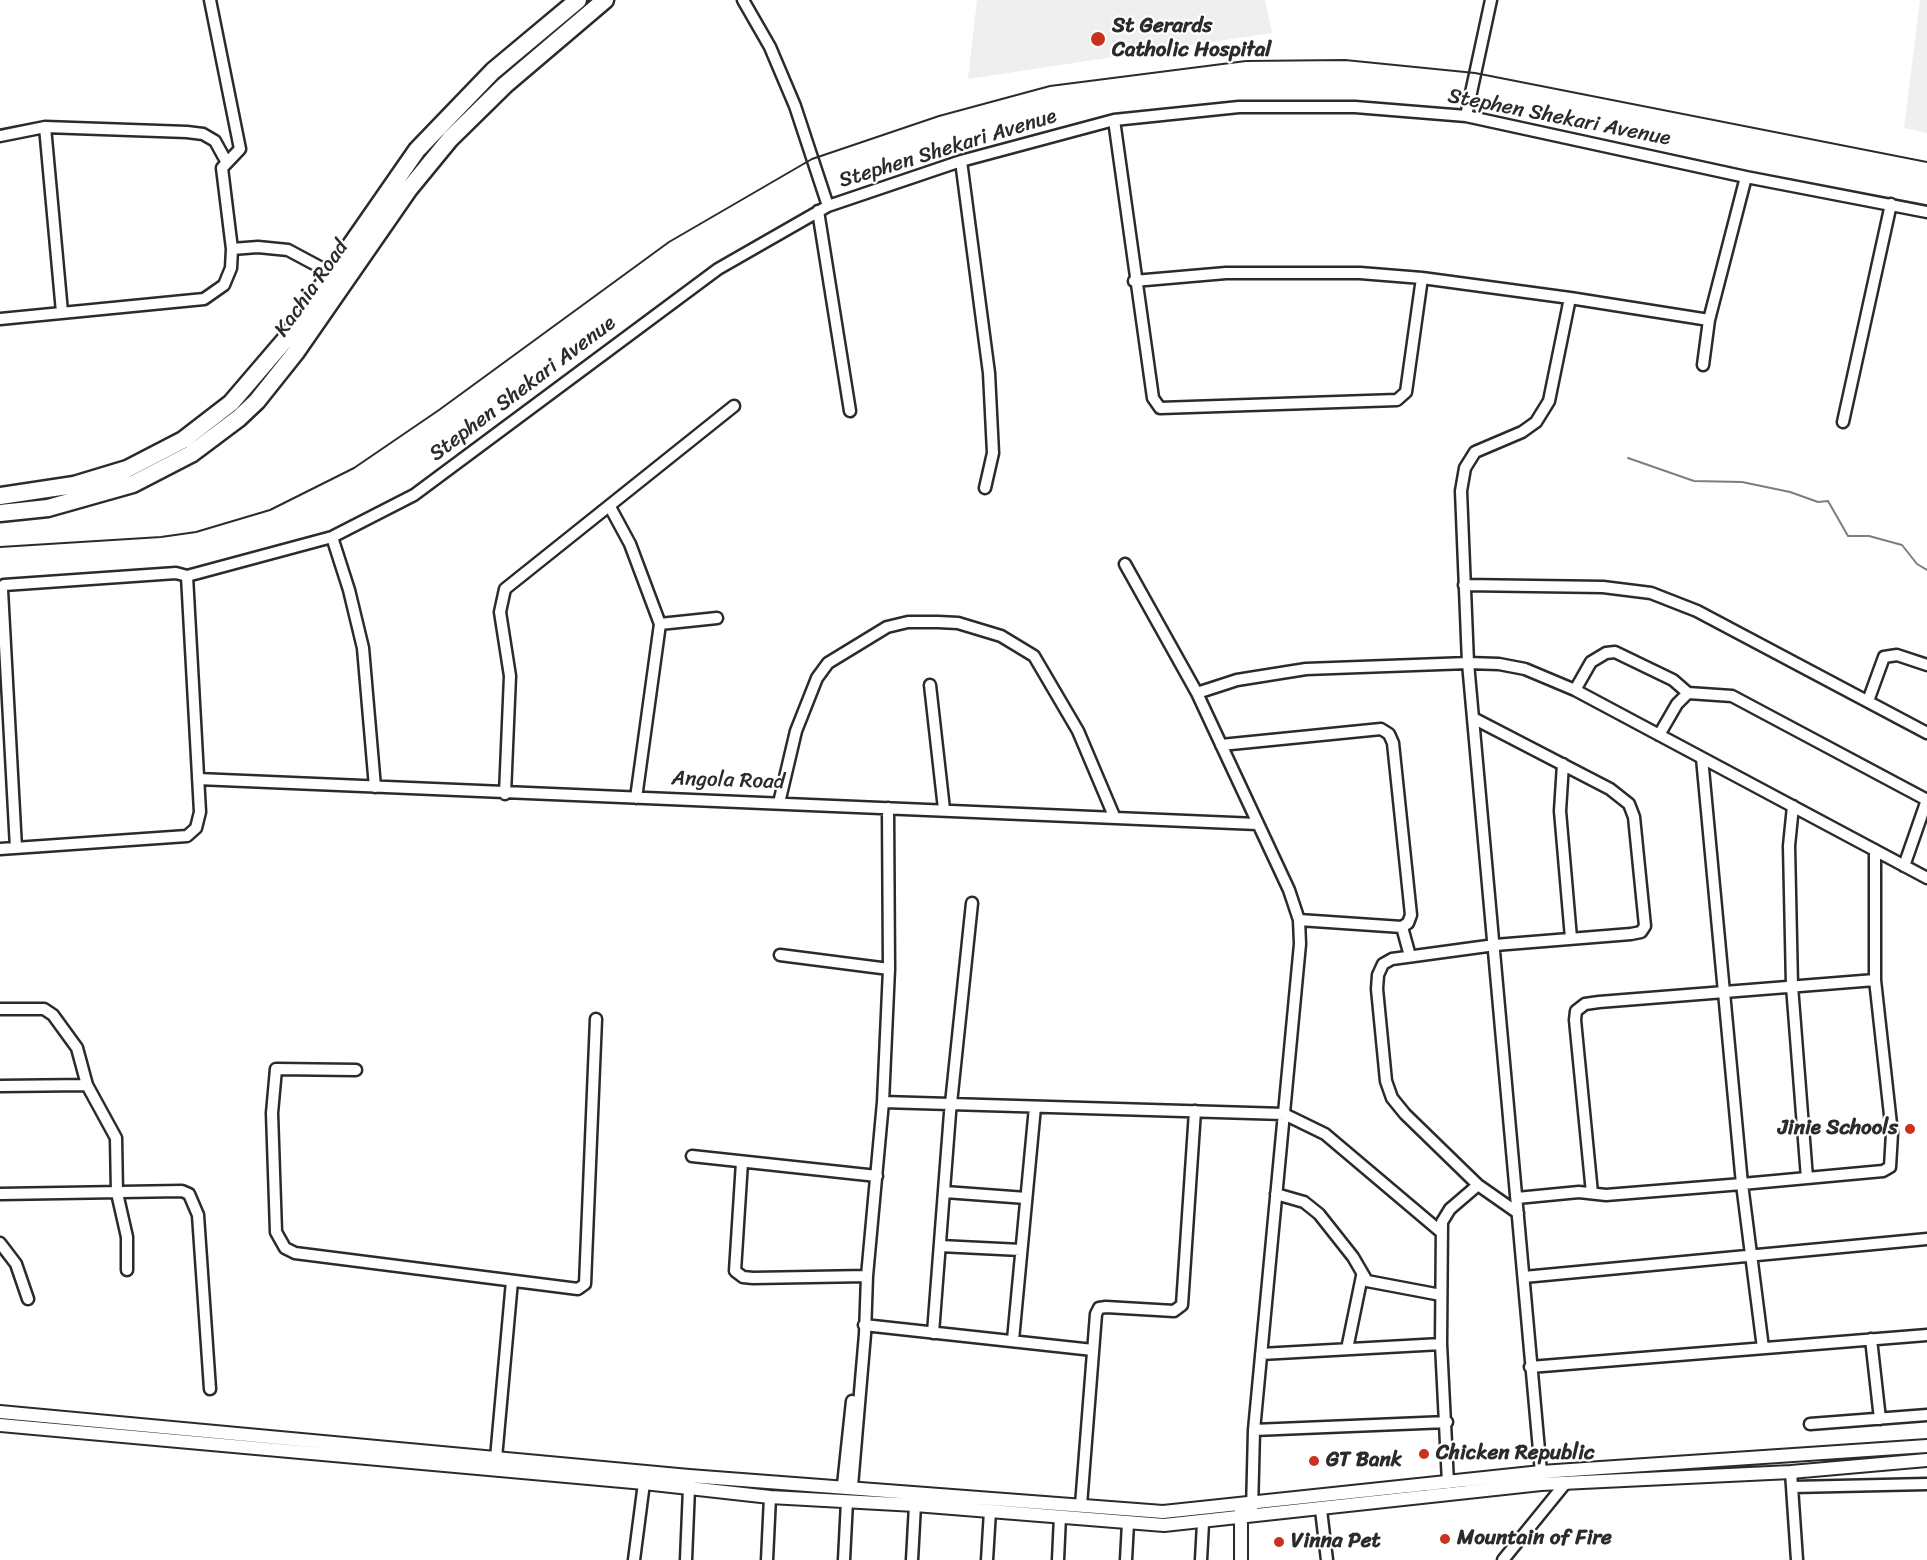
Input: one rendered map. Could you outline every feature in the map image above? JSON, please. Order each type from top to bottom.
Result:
[{"type":"main road","name":"Kachia Road","points":[[0,496],[47,491],[102,478],[159,454],[209,421],[246,387],[285,340],[395,180],[438,127],[493,71],[578,0]]},
{"type":"main road","name":"Kachia Road","points":[[0,513],[48,508],[133,484],[191,454],[239,418],[257,401],[296,352],[409,189],[450,139],[505,85],[606,0]]},
{"type":"street","points":[[0,319],[204,299],[224,285],[231,268],[232,249],[222,168],[226,161],[240,149],[210,0]]},
{"type":"street","points":[[743,0],[770,47],[795,106],[823,209],[850,411]]},
{"type":"street","points":[[1466,116],[1491,0]]},
{"type":"street","name":"Stephen Shekari Avenue","points":[[4,716],[2,591],[4,585],[176,573],[187,576],[332,537],[414,495],[718,269],[823,209],[961,160],[1114,120],[1239,107],[1355,107],[1466,116],[1746,177],[1927,212]]},
{"type":"street","points":[[1114,120],[1134,281],[1153,398],[1160,408],[1392,401],[1402,397],[1406,392],[1422,278]]},
{"type":"street","points":[[0,136],[45,127],[203,134],[215,141],[226,161]]},
{"type":"street","points":[[45,127],[62,312]]},
{"type":"street","points":[[961,160],[989,373],[993,453],[985,488]]},
{"type":"street","points":[[1703,365],[1709,320],[1746,177]]},
{"type":"street","points":[[1843,422],[1891,204]]},
{"type":"street","points":[[232,249],[258,247],[288,250],[331,273]]},
{"type":"street","points":[[1134,281],[1226,273],[1360,273],[1422,278],[1709,320]]},
{"type":"street","points":[[1541,1472],[1468,663],[1461,491],[1465,468],[1475,452],[1522,432],[1536,422],[1549,401],[1570,298]]},
{"type":"street","points":[[505,794],[510,676],[500,612],[501,598],[505,589],[734,406]]},
{"type":"street","points":[[610,507],[630,544],[660,624],[636,798]]},
{"type":"street","points":[[332,537],[349,590],[363,648],[375,787]]},
{"type":"street","points":[[1125,564],[1197,693],[1289,890],[1299,920],[1284,1114],[1241,1560]]},
{"type":"street","points":[[0,849],[187,837],[196,828],[200,812],[187,576]]},
{"type":"street","points":[[1464,585],[1603,587],[1651,593],[1697,611],[1927,733]]},
{"type":"street","points":[[660,624],[717,618]]},
{"type":"street","points":[[779,802],[796,731],[817,678],[828,663],[886,627],[908,622],[938,621],[958,623],[1001,636],[1034,656],[1078,732],[1114,816]]},
{"type":"street","points":[[1575,690],[1591,662],[1606,653],[1615,652],[1673,680],[1688,693],[1732,696],[1927,800],[1904,866]]},
{"type":"street","points":[[1868,701],[1884,657],[1897,655],[1927,665]]},
{"type":"street","points":[[1197,693],[1237,680],[1306,669],[1468,663],[1499,664],[1525,669],[1575,690],[1927,878]]},
{"type":"street","points":[[930,685],[944,809]]},
{"type":"street","points":[[1659,735],[1677,704],[1688,693]]},
{"type":"street","points":[[4,716],[16,848]]},
{"type":"street","points":[[1473,718],[1610,789],[1629,804],[1634,818],[1645,926],[1641,932],[1631,934],[1495,945],[1392,959],[1383,964],[1378,975],[1377,989],[1386,1081],[1392,1098],[1405,1114],[1478,1185],[1518,1213]]},
{"type":"street","points":[[1221,745],[1382,729],[1389,734],[1393,742],[1411,915],[1408,923],[1402,927],[1299,920]]},
{"type":"street","points":[[1701,758],[1742,1184],[1763,1348]]},
{"type":"street","points":[[1563,764],[1560,811],[1571,938]]},
{"type":"street","name":"Angola Road","points":[[198,779],[505,794],[779,802],[1257,824]]},
{"type":"street","points":[[1793,806],[1789,858],[1792,986],[1807,1178]]},
{"type":"street","points":[[848,1486],[883,1102],[889,969],[888,808]]},
{"type":"street","points":[[1517,1198],[1592,1193],[1606,1195],[1742,1184],[1883,1171],[1890,1167],[1892,1133],[1875,980],[1875,850]]},
{"type":"street","points":[[933,1333],[972,903]]},
{"type":"street","points":[[1402,927],[1410,956]]},
{"type":"street","points":[[780,955],[889,969]]},
{"type":"street","points":[[1592,1193],[1575,1020],[1576,1011],[1585,1004],[1875,980]]},
{"type":"street","points":[[0,1009],[36,1008],[53,1015],[77,1047],[87,1085],[116,1138],[117,1193],[127,1237],[128,1270]]},
{"type":"street","points":[[356,1070],[276,1068],[272,1113],[276,1232],[281,1244],[295,1253],[578,1289],[585,1284],[596,1019]]},
{"type":"street","points":[[0,1086],[87,1085]]},
{"type":"street","points":[[883,1102],[1284,1114],[1325,1134],[1442,1232]]},
{"type":"street","points":[[1013,1340],[1035,1107]]},
{"type":"street","points":[[1081,1505],[1096,1314],[1099,1308],[1174,1311],[1182,1305],[1195,1111]]},
{"type":"street","points":[[692,1156],[877,1176]]},
{"type":"street","points":[[742,1161],[735,1271],[742,1277],[753,1278],[867,1276]]},
{"type":"street","points":[[1448,1483],[1447,1422],[1441,1344],[1442,1222],[1450,1209],[1478,1185]]},
{"type":"street","points":[[0,1194],[182,1191],[194,1200],[198,1215],[210,1389]]},
{"type":"street","points":[[945,1192],[1026,1198]]},
{"type":"street","points":[[1276,1194],[1304,1202],[1319,1214],[1353,1257],[1362,1276],[1372,1284],[1441,1295]]},
{"type":"street","points":[[1524,1277],[1927,1239]]},
{"type":"street","points":[[0,1242],[16,1264],[28,1299]]},
{"type":"street","points":[[940,1246],[1021,1250]]},
{"type":"street","points":[[1347,1349],[1362,1276]]},
{"type":"street","points":[[496,1458],[512,1281]]},
{"type":"street","points":[[864,1325],[1093,1350]]},
{"type":"street","points":[[1530,1367],[1927,1335]]},
{"type":"street","points":[[1871,1339],[1880,1419]]},
{"type":"street","points":[[1261,1354],[1441,1344]]},
{"type":"street","points":[[0,1412],[728,1478],[1163,1512],[1541,1472],[1927,1446]]},
{"type":"street","points":[[1810,1424],[1927,1415]]},
{"type":"street","points":[[1254,1430],[1447,1422]]},
{"type":"street","points":[[0,1425],[644,1483],[770,1497],[915,1505],[1164,1525],[1203,1523],[1541,1484],[1564,1485],[1715,1477],[1927,1460]]},
{"type":"street","points":[[1713,1461],[1715,1477]]},
{"type":"street","points":[[1791,1472],[1797,1560]]},
{"type":"street","points":[[728,1478],[728,1492]]},
{"type":"street","points":[[633,1560],[644,1483]]},
{"type":"street","points":[[1503,1560],[1564,1485]]},
{"type":"street","points":[[1793,1487],[1927,1485]]},
{"type":"street","points":[[686,1560],[689,1488]]},
{"type":"street","points":[[767,1560],[770,1497]]},
{"type":"street","points":[[844,1560],[847,1501]]},
{"type":"street","points":[[912,1560],[915,1505]]},
{"type":"street","points":[[1321,1510],[1327,1560]]},
{"type":"street","points":[[987,1560],[990,1511]]},
{"type":"street","points":[[1058,1560],[1060,1516]]},
{"type":"street","points":[[1126,1560],[1128,1523]]},
{"type":"street","points":[[1201,1560],[1203,1523]]},
{"type":"shaded area","name":"St Gerards Catholic Hospital","points":[[977,0],[1265,0],[1272,33],[968,79]]},
{"type":"shaded area","points":[[1920,0],[1927,0],[1927,133],[1904,128]]},
{"type":"waterway","points":[[1628,458],[1694,481],[1742,482],[1790,492],[1818,502],[1828,501],[1848,536],[1869,536],[1902,545],[1917,564],[1927,570]]},
{"type":"railway","points":[[0,547],[161,537],[196,532],[270,510],[354,468],[439,410],[669,242],[812,159],[939,116],[1050,86],[1246,61],[1345,60],[1475,73],[1927,162]]},
{"type":"place","name":"St Gerards Catholic Hospital","points":[[1098,39]]},
{"type":"place","name":"Jinie Schools","points":[[1910,1129]]},
{"type":"place","name":"Chicken Republic","points":[[1424,1454]]},
{"type":"place","name":"GT Bank","points":[[1314,1461]]},
{"type":"place","name":"Mountain of Fire","points":[[1445,1539]]},
{"type":"place","name":"Vinna Pet","points":[[1279,1542]]}]
